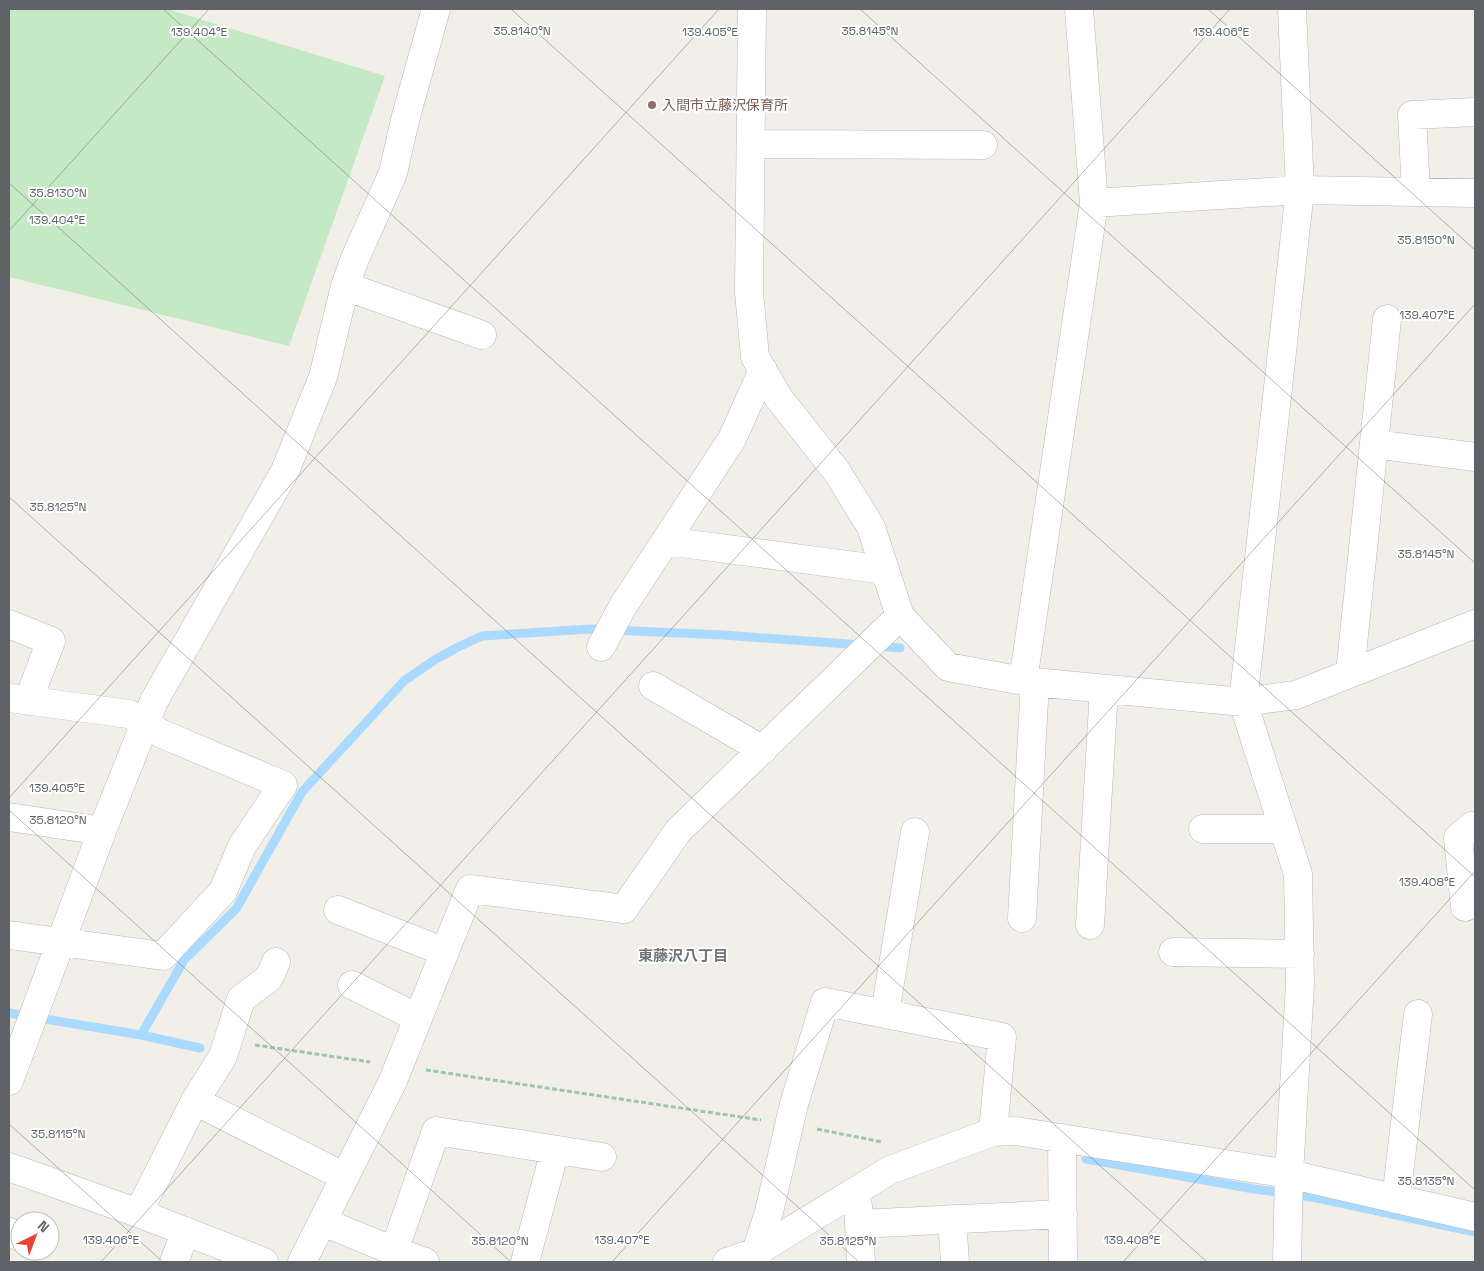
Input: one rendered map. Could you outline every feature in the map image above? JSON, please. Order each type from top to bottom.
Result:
[{"type":"street","points":[[9,1081],[102,831],[154,701],[285,471],[323,377],[345,286],[392,173],[436,9]]},
{"type":"street","points":[[752,9],[749,292],[755,357],[778,397],[837,472],[871,527],[900,616],[948,667],[1029,682],[1244,702],[1296,695],[1475,624]]},
{"type":"street","points":[[1022,918],[1029,682],[1094,203],[1079,9]]},
{"type":"street","points":[[1287,1262],[1289,1174],[1300,984],[1298,874],[1244,702],[1300,190],[1292,9]]},
{"type":"street","points":[[1416,192],[1412,115],[1475,112]]},
{"type":"street","points":[[751,144],[983,145]]},
{"type":"street","points":[[1094,203],[1300,190],[1475,192]]},
{"type":"street","points":[[345,286],[482,335]]},
{"type":"street","points":[[1350,673],[1387,319]]},
{"type":"street","points":[[601,647],[623,606],[732,439],[762,370]]},
{"type":"street","points":[[1374,444],[1475,457]]},
{"type":"street","points":[[666,541],[885,570]]},
{"type":"street","points":[[302,1262],[392,1083],[470,889],[624,910],[678,831],[900,616]]},
{"type":"street","points":[[9,624],[51,641],[18,700],[129,714],[145,722],[160,734],[283,785],[242,846],[223,891],[163,956],[9,935]]},
{"type":"street","points":[[653,686],[763,750]]},
{"type":"street","points":[[1090,924],[1104,689]]},
{"type":"street","points":[[9,817],[102,831]]},
{"type":"street","points":[[1466,907],[1458,838],[1472,826],[1475,827]]},
{"type":"street","points":[[1203,829],[1283,829]]},
{"type":"street","points":[[885,1013],[915,832]]},
{"type":"street","points":[[338,910],[445,952]]},
{"type":"street","points":[[1173,952],[1300,954]]},
{"type":"street","points":[[138,1212],[195,1101],[223,1056],[241,999],[269,978],[276,962]]},
{"type":"street","points":[[352,984],[418,1018]]},
{"type":"street","points":[[756,1257],[790,1124],[825,1002],[1002,1038],[993,1132]]},
{"type":"street","points":[[1396,1199],[1418,1014]]},
{"type":"street","points":[[195,1101],[345,1177]]},
{"type":"street","points":[[394,1251],[436,1131],[602,1157]]},
{"type":"street","points":[[727,1262],[756,1257],[890,1170],[993,1132],[1016,1131],[1289,1174],[1475,1216]]},
{"type":"street","points":[[1062,1138],[1063,1262]]},
{"type":"street","points":[[525,1262],[554,1150]]},
{"type":"street","points":[[9,1167],[138,1212],[264,1262]]},
{"type":"street","points":[[858,1190],[861,1262]]},
{"type":"street","points":[[859,1224],[1062,1214]]},
{"type":"street","points":[[952,1219],[954,1262]]},
{"type":"street","points":[[323,1222],[425,1262]]},
{"type":"street","points":[[174,1262],[186,1231]]},
{"type":"path","points":[[228,1041],[790,1124],[906,1146],[918,1160]]},
{"type":"green space","points":[[9,9],[167,9],[385,76],[289,346],[9,277]]},
{"type":"waterway","points":[[141,1035],[184,960],[236,909],[302,792],[404,681],[436,659],[458,647],[482,636],[591,629],[723,635],[861,645]]},
{"type":"waterway","points":[[877,646],[900,648]]},
{"type":"waterway","points":[[9,1013],[141,1035],[200,1048]]},
{"type":"waterway","points":[[1086,1159],[1254,1189],[1317,1198],[1475,1232]]},
{"type":"place","name":"入間市立藤沢保育所","points":[[652,105]]},
{"type":"district","name":"東藤沢八丁目","points":[[683,956]]}]
